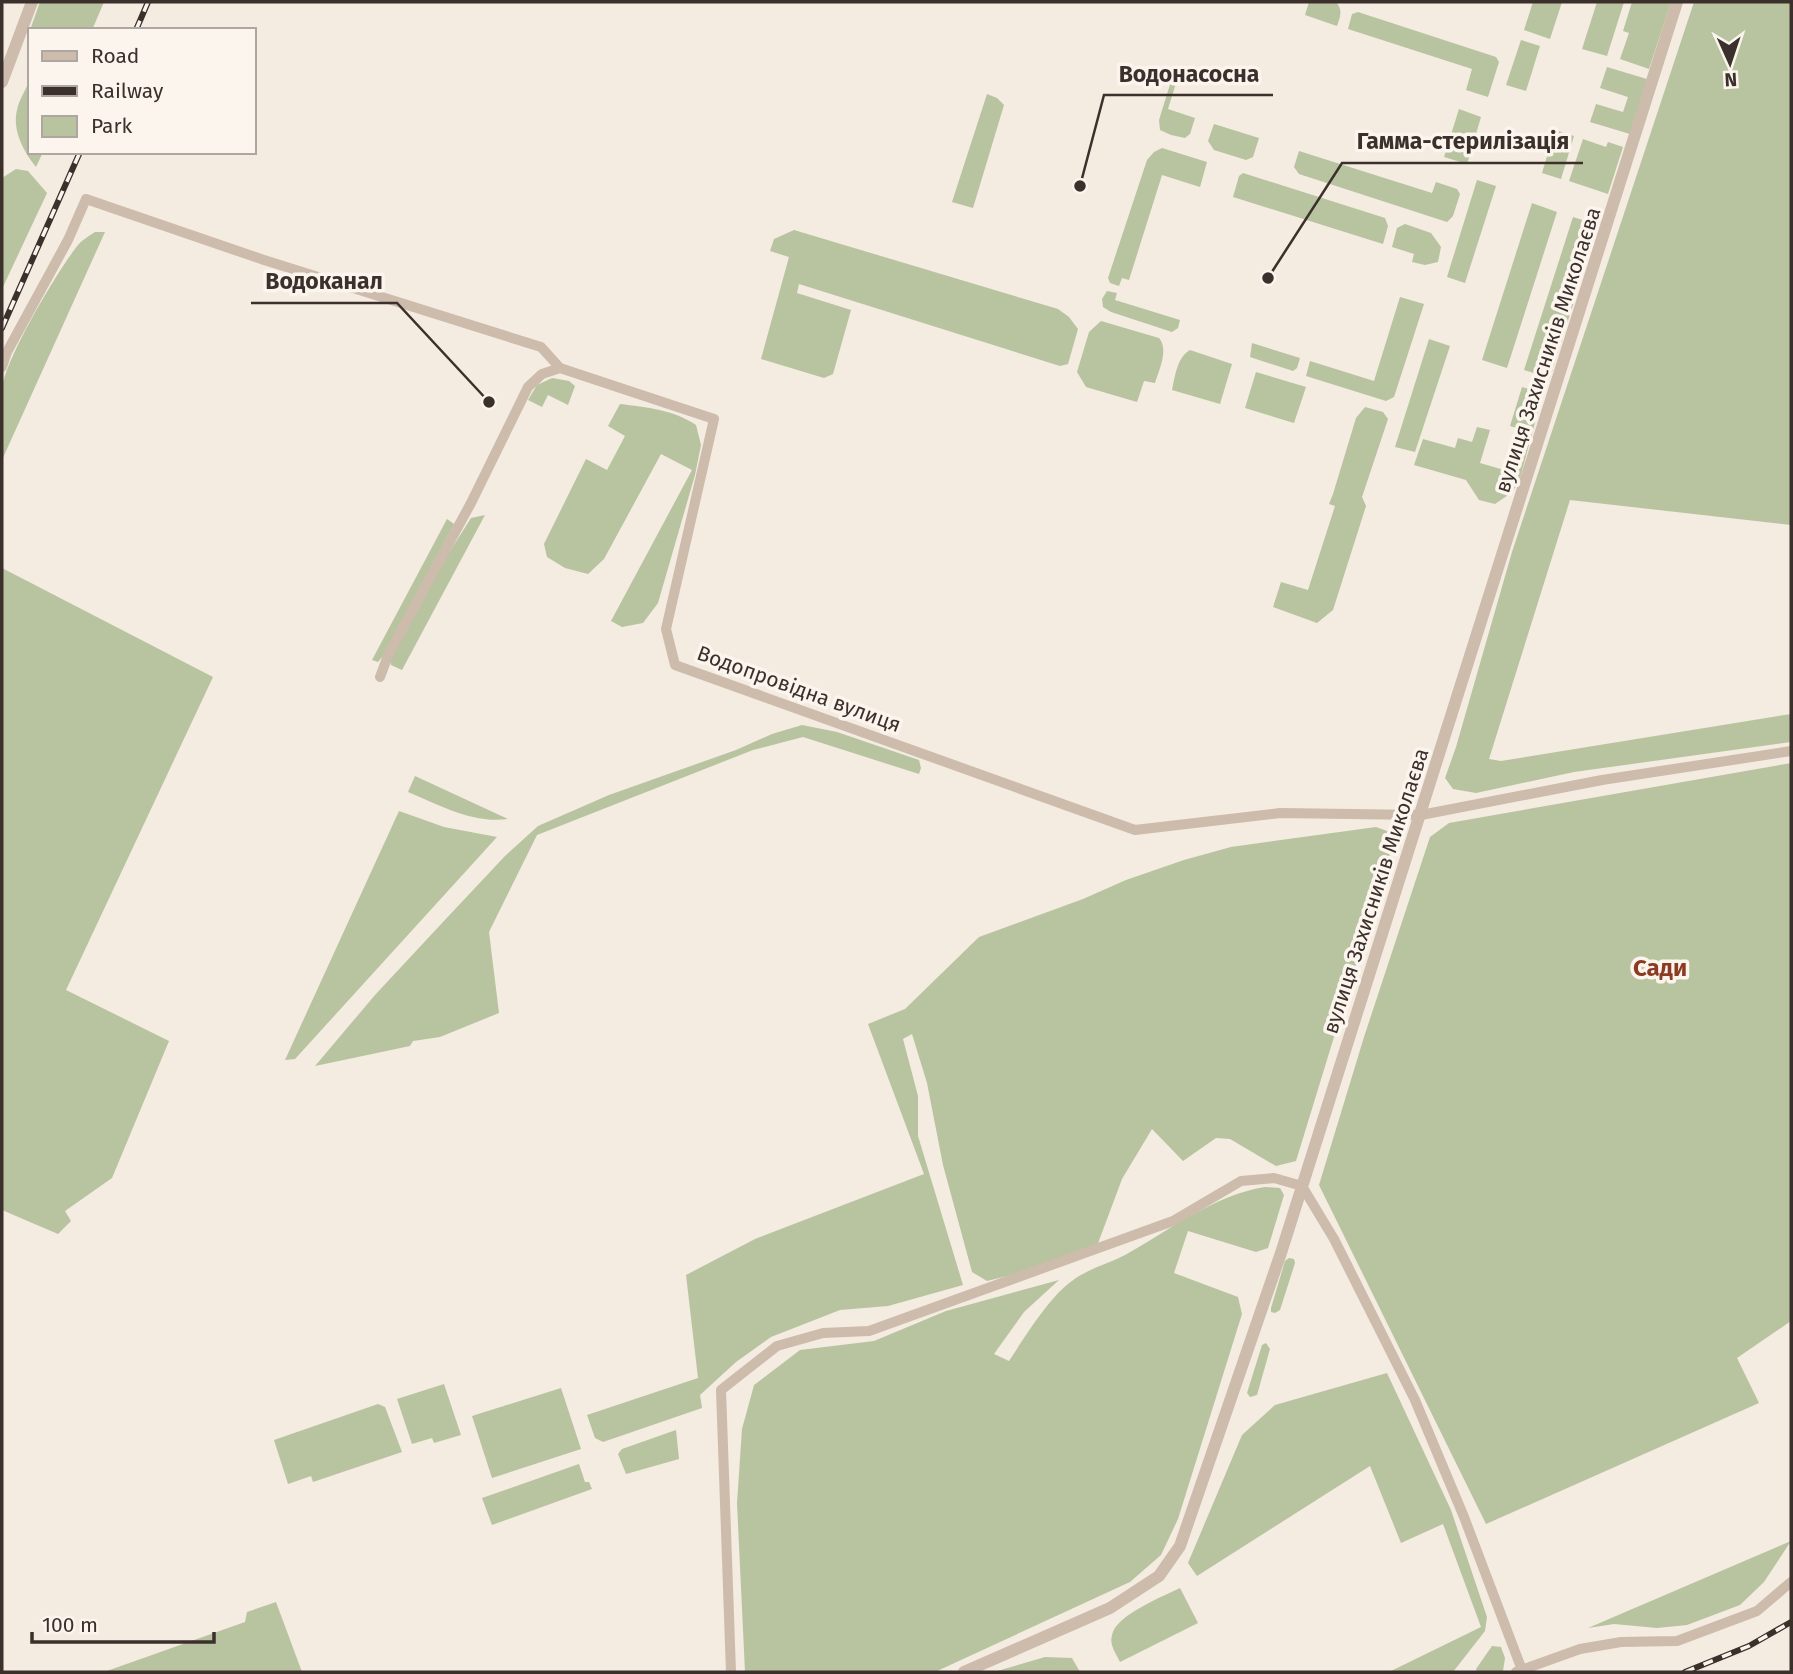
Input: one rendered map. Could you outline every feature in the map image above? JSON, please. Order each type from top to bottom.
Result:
[{"type":"street","points":[[2,82],[32,2]]},
{"type":"street","name":"вулиця Захисників Миколаєва","points":[[964,1672],[1110,1608],[1158,1576],[1180,1546],[1302,1186],[1677,2]]},
{"type":"street","points":[[2,367],[7,352],[68,240],[86,199],[264,260],[541,347],[560,368],[542,374],[528,387],[471,503],[388,653],[380,677]]},
{"type":"street","name":"Водопровідна вулиця","points":[[560,368],[714,419],[666,629],[675,665],[1135,830],[1280,813],[1421,816]]},
{"type":"street","points":[[1421,816],[1602,780],[1791,751]]},
{"type":"street","points":[[732,1672],[721,1391],[777,1346],[823,1333],[869,1331],[1150,1231],[1173,1221],[1241,1181],[1274,1178],[1302,1186],[1334,1239],[1415,1400],[1464,1517],[1519,1671],[1580,1649],[1621,1642],[1677,1641],[1757,1611],[1791,1583]]},
{"type":"green space","points":[[40,2],[104,2],[93,28],[31,28]]},
{"type":"green space","points":[[1309,2],[1337,3],[1340,17],[1337,26],[1305,15]]},
{"type":"green space","points":[[1533,2],[1562,2],[1550,39],[1524,30]]},
{"type":"green space","points":[[1597,2],[1624,2],[1607,56],[1582,49]]},
{"type":"green space","points":[[1632,2],[1671,2],[1649,69],[1620,59],[1629,33],[1623,31]]},
{"type":"green space","points":[[1694,2],[1791,2],[1791,525],[1570,500],[1489,759],[1501,761],[1791,714],[1791,742],[1574,772],[1476,793],[1453,789],[1445,778],[1512,552]]},
{"type":"green space","points":[[1358,12],[1496,57],[1499,62],[1488,97],[1466,90],[1472,69],[1348,29],[1352,14]]},
{"type":"green space","points":[[1521,40],[1540,46],[1526,91],[1506,85]]},
{"type":"green space","points":[[1607,67],[1647,79],[1630,134],[1590,122],[1596,104],[1623,112],[1628,97],[1600,88]]},
{"type":"green space","points":[[1172,78],[1177,80],[1168,109],[1195,118],[1190,134],[1185,138],[1160,130],[1159,120]]},
{"type":"green space","points":[[28,83],[28,154],[42,154],[36,167],[23,148],[18,133],[18,106]]},
{"type":"green space","points":[[987,94],[1004,105],[973,208],[952,202]]},
{"type":"green space","points":[[1459,109],[1481,117],[1467,164],[1444,157]]},
{"type":"green space","points":[[1214,124],[1259,138],[1253,157],[1246,160],[1214,150],[1208,141]]},
{"type":"green space","points":[[1555,130],[1574,136],[1561,179],[1542,173]]},
{"type":"green space","points":[[1583,139],[1606,147],[1608,142],[1623,147],[1608,194],[1569,181]]},
{"type":"green space","points":[[1162,148],[1207,162],[1200,187],[1162,175],[1129,280],[1122,278],[1119,286],[1110,283],[1108,278],[1147,160]]},
{"type":"green space","points":[[1299,151],[1432,193],[1436,182],[1457,189],[1460,194],[1453,216],[1447,222],[1299,174],[1294,167]]},
{"type":"green space","points":[[16,169],[28,171],[47,193],[2,289],[2,178]]},
{"type":"green space","points":[[1243,173],[1385,218],[1388,226],[1383,244],[1233,197],[1239,176]]},
{"type":"green space","points":[[1477,180],[1496,186],[1465,283],[1447,277]]},
{"type":"green space","points":[[1532,203],[1557,212],[1507,368],[1482,360]]},
{"type":"green space","points":[[1573,217],[1598,225],[1550,378],[1524,370]]},
{"type":"green space","points":[[1405,224],[1431,233],[1441,247],[1438,262],[1425,265],[1412,262],[1414,254],[1392,247],[1397,228]]},
{"type":"green space","points":[[794,230],[1058,309],[1069,317],[1078,329],[1068,364],[1060,366],[799,284],[797,293],[851,310],[833,374],[824,378],[761,359],[789,257],[770,251],[774,239]]},
{"type":"green space","points":[[95,232],[105,232],[2,460],[2,389],[12,357],[69,257],[80,243]]},
{"type":"green space","points":[[1107,291],[1117,293],[1115,300],[1180,320],[1178,328],[1172,332],[1111,312],[1103,307],[1102,299]]},
{"type":"green space","points":[[1400,297],[1424,304],[1394,397],[1386,401],[1306,376],[1310,361],[1374,381]]},
{"type":"green space","points":[[1101,321],[1159,338],[1162,343],[1162,360],[1155,383],[1144,381],[1137,402],[1086,387],[1077,372],[1089,332]]},
{"type":"green space","points":[[1429,339],[1450,346],[1415,452],[1395,447]]},
{"type":"green space","points":[[1252,343],[1300,358],[1297,368],[1293,371],[1250,357]]},
{"type":"green space","points":[[1190,350],[1232,364],[1220,404],[1172,390],[1179,362]]},
{"type":"green space","points":[[1256,372],[1306,387],[1294,423],[1245,408]]},
{"type":"green space","points":[[552,378],[569,381],[575,386],[568,405],[548,395],[542,407],[528,400],[537,385]]},
{"type":"green space","points":[[1522,387],[1543,393],[1519,482],[1511,493],[1495,504],[1479,500],[1466,480],[1414,465],[1423,439],[1455,448],[1458,438],[1472,442],[1477,427],[1490,430],[1480,463],[1511,472],[1523,430],[1510,426]]},
{"type":"green space","points":[[620,404],[660,410],[687,420],[696,425],[701,445],[658,603],[643,623],[622,627],[611,621],[692,470],[661,454],[604,559],[588,574],[565,568],[547,557],[544,544],[586,459],[607,470],[625,436],[608,426]]},
{"type":"green space","points":[[1365,407],[1383,412],[1388,419],[1362,497],[1366,506],[1333,610],[1317,623],[1273,607],[1281,582],[1308,590],[1335,506],[1329,504],[1356,418]]},
{"type":"green space","points":[[485,515],[402,670],[391,665],[390,660],[445,559],[471,518]]},
{"type":"green space","points":[[447,519],[454,524],[383,656],[378,662],[372,660]]},
{"type":"green space","points":[[2,568],[213,677],[66,990],[169,1041],[112,1178],[65,1211],[71,1221],[58,1234],[2,1210]]},
{"type":"green space","points":[[802,725],[837,732],[919,760],[919,774],[803,737],[753,750],[537,835],[489,932],[499,1013],[440,1037],[413,1041],[410,1046],[315,1066],[375,995],[505,856],[538,826],[609,795]]},
{"type":"green space","points":[[1791,763],[1791,1321],[1737,1358],[1759,1403],[1486,1524],[1319,1185],[1364,1037],[1430,837],[1449,823]]},
{"type":"green space","points":[[415,776],[508,819],[469,816],[408,792]]},
{"type":"green space","points":[[399,811],[444,827],[497,837],[295,1059],[285,1060]]},
{"type":"green space","points":[[1376,827],[1390,832],[1394,841],[1296,1161],[1276,1166],[1230,1139],[1216,1138],[1183,1161],[1152,1129],[1122,1179],[1094,1254],[987,1281],[972,1272],[943,1165],[927,1083],[912,1034],[903,1039],[918,1096],[918,1136],[963,1285],[888,1306],[840,1310],[771,1337],[736,1362],[700,1395],[702,1408],[603,1442],[595,1438],[587,1415],[698,1378],[686,1275],[755,1239],[924,1174],[868,1024],[905,1009],[979,937],[1184,860],[1231,847]]},
{"type":"green space","points":[[1265,1187],[1280,1188],[1284,1195],[1268,1248],[1256,1252],[1188,1231],[1174,1273],[1238,1297],[1242,1314],[1178,1519],[1161,1555],[1130,1582],[935,1672],[745,1672],[737,1503],[742,1429],[754,1385],[800,1350],[874,1341],[946,1311],[1059,1280],[1024,1312],[994,1354],[1009,1361],[1046,1307],[1063,1288],[1078,1277],[1125,1255],[1210,1205],[1246,1191]]},
{"type":"green space","points":[[1294,1259],[1295,1263],[1280,1310],[1271,1312],[1285,1261]]},
{"type":"green space","points":[[1266,1343],[1270,1349],[1257,1395],[1250,1397],[1247,1393],[1262,1345]]},
{"type":"green space","points":[[1387,1373],[1451,1510],[1487,1617],[1485,1631],[1453,1672],[1389,1672],[1481,1627],[1443,1524],[1401,1543],[1370,1466],[1197,1576],[1188,1563],[1242,1435],[1275,1405]]},
{"type":"green space","points":[[444,1384],[461,1435],[434,1443],[432,1438],[412,1444],[397,1399]]},
{"type":"green space","points":[[561,1388],[581,1449],[492,1478],[472,1416]]},
{"type":"green space","points":[[378,1404],[385,1407],[402,1452],[313,1482],[311,1476],[288,1484],[274,1440]]},
{"type":"green space","points":[[676,1430],[679,1459],[626,1474],[618,1454],[622,1449]]},
{"type":"green space","points":[[579,1464],[585,1482],[589,1482],[592,1489],[492,1525],[482,1498]]},
{"type":"green space","points":[[1791,1541],[1764,1582],[1740,1605],[1687,1625],[1657,1628],[1614,1624],[1588,1628]]},
{"type":"green space","points":[[1180,1588],[1198,1623],[1120,1662],[1111,1642],[1115,1628],[1141,1607]]},
{"type":"green space","points":[[276,1602],[302,1672],[104,1672],[245,1622],[247,1612]]},
{"type":"green space","points":[[1492,1646],[1501,1647],[1505,1658],[1503,1671],[1477,1672],[1476,1669]]},
{"type":"green space","points":[[1045,1657],[1072,1658],[1080,1672],[994,1672]]},
{"type":"railway","points":[[137,28],[148,2]]},
{"type":"railway","points":[[2,328],[79,154]]},
{"type":"railway","points":[[1685,1672],[1749,1646],[1791,1622]]},
{"type":"place","name":"Водонасосна","points":[[1080,186]]},
{"type":"place","name":"Гамма-стерилізація","points":[[1268,278]]},
{"type":"place","name":"Водоканал","points":[[489,402]]},
{"type":"district","name":"Сади","points":[[1660,968]]}]
